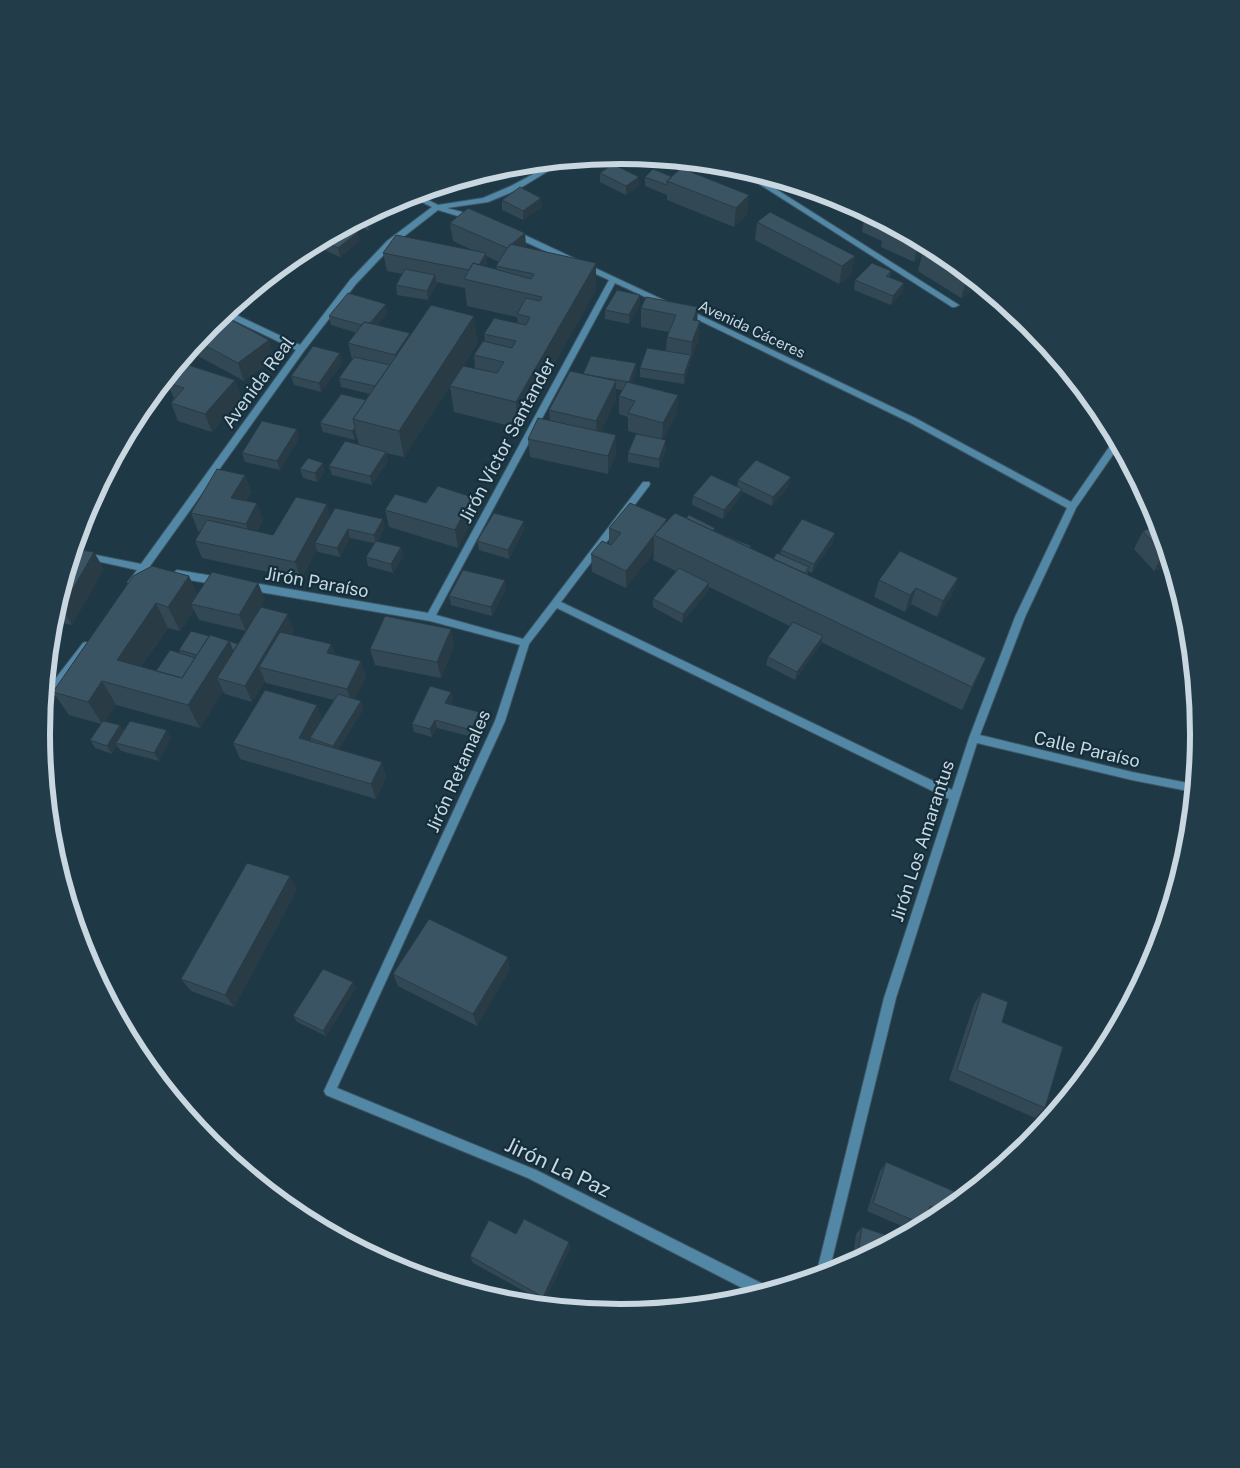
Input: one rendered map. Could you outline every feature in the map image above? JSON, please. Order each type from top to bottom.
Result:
[{"type":"street","name":"Avenida Real","points":[[126,592],[301,349],[352,282],[383,249],[438,207],[485,200],[514,188],[548,169]]},
{"type":"street","points":[[758,181],[955,305]]},
{"type":"street","points":[[422,200],[438,207],[485,221]]},
{"type":"street","name":"Avenida Cáceres","points":[[503,228],[912,420],[1072,507]]},
{"type":"street","name":"Jirón Víctor Santander","points":[[430,618],[613,279]]},
{"type":"street","points":[[232,316],[301,349]]},
{"type":"street","name":"Jirón Los Amarantus","points":[[824,1266],[890,998],[974,738],[1020,617],[1072,507],[1113,448]]},
{"type":"street","name":"Jirón Retamales","points":[[330,1091],[500,721],[525,643],[646,484]]},
{"type":"street","name":"Jirón Paraíso","points":[[79,555],[430,618],[525,643]]},
{"type":"street","points":[[555,603],[954,796]]},
{"type":"street","points":[[52,691],[91,639]]},
{"type":"street","name":"Calle Paraíso","points":[[974,738],[1132,776],[1187,787]]},
{"type":"street","name":"Jirón La Paz","points":[[330,1091],[532,1174],[756,1288]]},
{"type":"building","points":[[613,164],[639,177],[626,186],[600,173]]},
{"type":"building","points":[[681,168],[749,195],[736,208],[667,181]]},
{"type":"building","points":[[653,169],[672,177],[667,181],[667,185],[645,177]]},
{"type":"building","points":[[520,187],[541,198],[523,211],[502,200]]},
{"type":"building","points":[[468,208],[525,233],[507,248],[450,223]]},
{"type":"building","points":[[770,212],[855,256],[842,266],[757,222]]},
{"type":"building","points":[[354,230],[358,232],[338,248],[329,244]]},
{"type":"building","points":[[396,235],[486,253],[479,265],[473,263],[469,270],[383,253]]},
{"type":"building","points":[[510,244],[596,263],[516,402],[450,386],[463,366],[497,373],[504,362],[474,355],[483,341],[512,348],[516,341],[484,334],[494,318],[526,325],[530,317],[517,314],[526,298],[540,301],[542,297],[464,279],[473,263],[531,279],[534,274],[496,266]]},
{"type":"building","points":[[923,251],[944,266],[922,252]]},
{"type":"building","points":[[872,263],[891,271],[886,276],[904,283],[893,296],[855,280]]},
{"type":"building","points":[[405,269],[435,275],[427,291],[396,285]]},
{"type":"building","points":[[617,290],[640,295],[629,315],[605,310]]},
{"type":"building","points":[[348,293],[386,304],[370,323],[364,322],[362,325],[329,316]]},
{"type":"building","points":[[646,297],[698,307],[693,320],[700,321],[692,342],[667,337],[676,315],[641,308]]},
{"type":"building","points":[[431,305],[474,316],[399,431],[353,419]]},
{"type":"building","points":[[229,319],[269,340],[238,363],[204,345]]},
{"type":"building","points":[[364,322],[410,333],[395,355],[348,343]]},
{"type":"building","points":[[313,346],[340,353],[319,383],[291,376]]},
{"type":"building","points":[[647,348],[691,355],[684,375],[640,368]]},
{"type":"building","points":[[591,356],[636,363],[629,382],[583,374]]},
{"type":"building","points":[[354,357],[390,365],[375,386],[339,378]]},
{"type":"building","points":[[186,364],[235,380],[205,414],[171,403],[184,388],[171,384]]},
{"type":"building","points":[[570,371],[616,381],[596,421],[549,410]]},
{"type":"building","points":[[627,382],[678,395],[663,423],[628,413],[635,401],[619,396]]},
{"type":"building","points":[[341,394],[366,400],[353,419],[355,428],[352,431],[320,423]]},
{"type":"building","points":[[538,418],[616,435],[608,456],[528,439]]},
{"type":"building","points":[[262,421],[297,429],[277,461],[242,453]]},
{"type":"building","points":[[636,434],[666,440],[659,459],[628,453]]},
{"type":"building","points":[[345,441],[386,452],[370,476],[329,466]]},
{"type":"building","points":[[308,458],[323,463],[315,473],[300,469]]},
{"type":"building","points":[[756,460],[791,477],[773,497],[738,480]]},
{"type":"building","points":[[217,469],[245,475],[231,498],[257,503],[246,524],[191,513]]},
{"type":"building","points":[[711,475],[742,489],[724,510],[693,496]]},
{"type":"building","points":[[438,486],[472,497],[455,530],[385,510],[395,494],[426,503]]},
{"type":"building","points":[[296,497],[327,504],[295,562],[195,541],[207,520],[273,535]]},
{"type":"building","points":[[630,503],[667,519],[626,571],[591,554],[602,541],[611,545],[621,533],[609,528]]},
{"type":"building","points":[[335,508],[383,519],[374,535],[348,529],[337,548],[315,543]]},
{"type":"building","points":[[494,513],[524,521],[508,550],[477,541]]},
{"type":"building","points":[[675,513],[986,658],[972,687],[654,535]]},
{"type":"building","points":[[689,515],[715,528],[713,531],[686,518]]},
{"type":"building","points":[[802,519],[835,533],[814,564],[781,550]]},
{"type":"building","points":[[1151,528],[1160,550],[1143,531]]},
{"type":"building","points":[[715,531],[751,546],[750,548]]},
{"type":"building","points":[[376,541],[401,547],[391,564],[366,557]]},
{"type":"building","points":[[80,550],[94,552],[66,602]]},
{"type":"building","points":[[900,551],[958,578],[943,601],[916,588],[910,595],[879,580]]},
{"type":"building","points":[[777,553],[809,567],[805,573],[773,559]]},
{"type":"building","points":[[152,566],[189,576],[168,607],[156,603],[117,660],[182,678],[210,635],[229,641],[188,705],[102,681],[88,702],[53,692],[133,576]]},
{"type":"building","points":[[679,568],[709,583],[683,614],[653,599]]},
{"type":"building","points":[[463,570],[505,580],[491,607],[449,596]]},
{"type":"building","points":[[212,572],[258,583],[239,615],[191,604]]},
{"type":"building","points":[[261,607],[288,614],[245,686],[217,678]]},
{"type":"building","points":[[385,616],[451,629],[437,662],[370,649]]},
{"type":"building","points":[[793,622],[823,636],[797,672],[768,657]]},
{"type":"building","points":[[191,631],[209,636],[197,655],[179,650]]},
{"type":"building","points":[[280,632],[331,644],[327,653],[361,661],[347,689],[259,667]]},
{"type":"building","points":[[229,641],[238,644],[233,651]]},
{"type":"building","points":[[170,650],[195,658],[182,678],[156,671]]},
{"type":"building","points":[[430,686],[451,692],[445,703],[479,712],[471,730],[435,720],[430,729],[412,724]]},
{"type":"building","points":[[265,690],[317,705],[299,738],[382,762],[371,784],[233,743]]},
{"type":"building","points":[[338,694],[361,701],[333,746],[310,738]]},
{"type":"building","points":[[103,721],[120,725],[107,746],[90,740]]},
{"type":"building","points":[[130,721],[167,730],[154,753],[116,743]]},
{"type":"building","points":[[247,863],[290,876],[225,995],[181,979]]},
{"type":"building","points":[[429,919],[508,957],[473,1014],[393,974]]},
{"type":"building","points":[[323,969],[353,982],[323,1031],[293,1016]]},
{"type":"building","points":[[982,992],[1008,1002],[1002,1022],[1063,1047],[1045,1108],[957,1070]]},
{"type":"building","points":[[218,1138],[228,1142],[226,1146]]},
{"type":"building","points":[[886,1162],[958,1193],[936,1209],[930,1206],[927,1214],[916,1221],[873,1203]]},
{"type":"building","points":[[524,1219],[569,1242],[543,1297],[470,1256],[489,1220],[516,1234]]},
{"type":"building","points":[[862,1227],[889,1236],[872,1245],[858,1251]]}]
